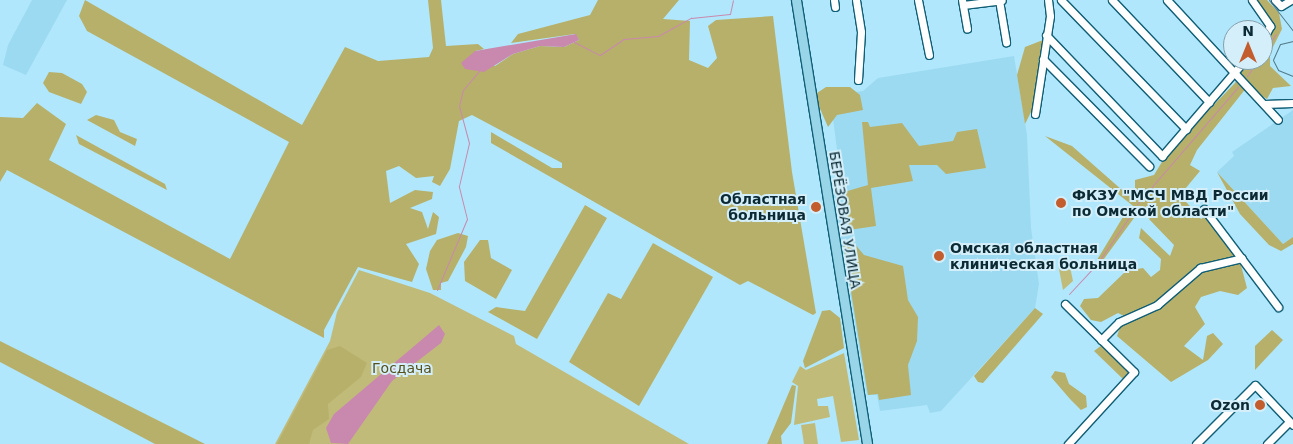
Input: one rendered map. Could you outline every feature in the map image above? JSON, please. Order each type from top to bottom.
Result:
[{"type":"main road","name":"БЕРЁЗОВАЯ УЛИЦА","points":[[796,0],[868,444]]},
{"type":"street","points":[[856,0],[861,32],[858,80]]},
{"type":"street","points":[[918,0],[928,55]]},
{"type":"street","points":[[967,29],[963,3],[1000,0],[1006,42]]},
{"type":"street","points":[[1035,114],[1050,9],[1048,0]]},
{"type":"street","points":[[1061,0],[1186,129]]},
{"type":"street","points":[[1112,0],[1209,102]]},
{"type":"street","points":[[1167,0],[1278,120]]},
{"type":"street","points":[[1252,0],[1266,20]]},
{"type":"street","points":[[1275,0],[1281,6],[1291,0]]},
{"type":"street","points":[[1046,36],[1162,156],[1234,72]]},
{"type":"street","points":[[1043,59],[1149,166]]},
{"type":"street","points":[[1264,104],[1293,103]]},
{"type":"street","points":[[1204,209],[1278,307]]},
{"type":"street","points":[[1101,340],[1116,323],[1157,305],[1200,268],[1242,258]]},
{"type":"street","points":[[1065,304],[1134,372],[1068,444]]},
{"type":"street","points":[[1196,444],[1255,385],[1291,423],[1267,444]]},
{"type":"shaded area","points":[[32,0],[67,0],[26,75],[3,65],[8,45]]},
{"type":"shaded area","points":[[85,0],[302,125],[345,47],[378,61],[429,57],[433,48],[428,0],[441,0],[446,46],[478,44],[484,49],[475,51],[495,66],[513,54],[540,46],[564,47],[579,40],[575,34],[511,43],[518,34],[590,15],[598,0],[679,0],[663,19],[690,21],[689,60],[708,68],[717,58],[708,26],[716,20],[773,16],[792,172],[816,313],[813,315],[748,281],[740,285],[491,143],[491,132],[552,168],[562,168],[562,163],[472,115],[459,121],[450,169],[440,186],[432,182],[434,176],[416,178],[399,166],[386,171],[390,203],[415,190],[433,192],[432,199],[410,208],[422,212],[428,229],[433,212],[439,217],[436,234],[406,244],[419,264],[412,282],[358,267],[324,330],[324,338],[7,170],[0,182],[0,117],[23,118],[37,103],[66,124],[49,160],[230,259],[289,142],[87,31],[79,16]]},
{"type":"shaded area","points":[[1255,0],[1267,0],[1279,13],[1282,29],[1273,47],[1273,20],[1264,20]]},
{"type":"shaded area","points":[[576,34],[579,40],[564,47],[540,46],[513,54],[484,72],[465,69],[461,63],[475,51]]},
{"type":"shaded area","points":[[1043,40],[1035,104],[1025,124],[1017,75],[1025,47]]},
{"type":"shaded area","name":"Омская областная клиническая больница","points":[[1014,56],[1027,135],[1031,228],[1039,284],[1035,308],[941,411],[930,413],[927,405],[880,411],[877,395],[867,395],[832,183],[841,181],[830,95],[863,91],[878,78]]},
{"type":"shaded area","points":[[1273,69],[1291,86],[1273,88],[1267,99],[1247,87],[1197,150],[1190,165],[1200,171],[1180,195],[1201,219],[1207,215],[1237,250],[1247,288],[1238,295],[1220,291],[1201,297],[1195,307],[1205,324],[1184,346],[1203,360],[1207,336],[1213,333],[1223,344],[1208,360],[1171,382],[1117,336],[1124,316],[1118,313],[1101,322],[1091,320],[1080,306],[1084,299],[1098,298],[1126,271],[1143,268],[1151,277],[1160,270],[1161,259],[1139,238],[1141,228],[1170,256],[1174,245],[1147,217],[1045,136],[1072,146],[1122,190],[1135,194],[1135,180],[1154,175],[1168,152],[1235,83],[1242,70]]},
{"type":"shaded area","points":[[49,72],[62,73],[82,84],[87,92],[81,104],[49,92],[43,83]]},
{"type":"shaded area","points":[[826,87],[850,87],[860,95],[863,110],[837,115],[828,127],[814,95]]},
{"type":"shaded area","points":[[1293,110],[1293,237],[1283,244],[1217,172],[1234,156],[1232,152]]},
{"type":"shaded area","points":[[96,115],[114,120],[120,132],[137,139],[135,146],[87,120]]},
{"type":"shaded area","points":[[862,122],[868,122],[870,127],[902,123],[919,146],[953,141],[957,132],[977,129],[986,168],[946,174],[937,165],[909,165],[913,181],[871,188],[876,226],[849,230],[844,192],[868,185]]},
{"type":"shaded area","points":[[76,135],[165,184],[167,190],[79,144]]},
{"type":"shaded area","points":[[1217,172],[1283,244],[1293,237],[1293,244],[1281,251],[1269,245],[1240,214]]},
{"type":"shaded area","points":[[585,205],[607,218],[537,339],[488,312],[496,307],[525,311]]},
{"type":"shaded area","points":[[1129,207],[1134,218],[1101,263],[1097,260]]},
{"type":"shaded area","points":[[458,233],[468,236],[466,247],[448,281],[441,283],[441,290],[433,290],[426,269],[430,251],[437,240]]},
{"type":"shaded area","points":[[480,240],[488,240],[491,258],[512,270],[496,299],[465,281],[464,262]]},
{"type":"shaded area","points":[[853,242],[864,255],[903,266],[908,300],[918,317],[917,341],[908,365],[911,395],[879,400],[878,394],[868,395],[843,243]]},
{"type":"shaded area","points":[[653,243],[713,277],[639,406],[569,362],[608,293],[621,299]]},
{"type":"shaded area","points":[[1035,308],[1043,314],[983,383],[978,382],[974,376]]},
{"type":"shaded area","points":[[830,310],[840,318],[844,348],[805,368],[803,361],[822,311]]},
{"type":"shaded area","points":[[439,325],[445,334],[441,343],[392,381],[348,444],[331,443],[326,428],[334,414]]},
{"type":"shaded area","points":[[1272,330],[1283,340],[1255,370],[1255,346]]},
{"type":"shaded area","points":[[0,341],[205,444],[155,444],[0,362]]},
{"type":"shaded area","points":[[1102,345],[1131,371],[1124,380],[1094,351]]},
{"type":"shaded area","points":[[340,346],[367,363],[361,377],[328,404],[329,419],[313,430],[309,444],[277,444],[327,350]]},
{"type":"shaded area","points":[[1055,371],[1065,373],[1069,384],[1086,396],[1087,407],[1081,410],[1070,399],[1051,377]]},
{"type":"shaded area","points":[[792,385],[796,386],[791,423],[781,436],[782,444],[767,444]]},
{"type":"green space","points":[[1069,262],[1073,281],[1063,290],[1058,264]]},
{"type":"green space","name":"Госдача","points":[[359,270],[430,293],[514,336],[516,344],[689,444],[275,444],[330,341],[337,312]]},
{"type":"green space","points":[[844,353],[859,440],[841,442],[833,396],[817,399],[818,406],[828,406],[830,417],[794,425],[798,386],[792,382],[800,366],[806,370]]},
{"type":"green space","points":[[815,423],[818,444],[804,444],[801,425]]},
{"type":"waterway","points":[[574,42],[600,55],[624,39],[658,36],[691,18],[730,14],[733,0]]},
{"type":"waterway","points":[[1273,38],[1276,34]]},
{"type":"waterway","points":[[1247,76],[1251,70]]},
{"type":"waterway","points":[[437,290],[467,219],[459,186],[469,143],[459,106],[463,90],[479,71]]},
{"type":"waterway","points":[[1137,204],[1238,87]]},
{"type":"waterway","points":[[1099,261],[1132,213]]},
{"type":"waterway","points":[[1069,294],[1095,266]]},
{"type":"tram line","points":[[1269,0],[1293,31]]},
{"type":"tram line","points":[[1293,41],[1280,44],[1273,60],[1278,70],[1293,76]]},
{"type":"place","name":"ФКЗУ \"МСЧ МВД России по Омской области\"","points":[[1061,203]]},
{"type":"place","name":"Областная больница","points":[[816,207]]},
{"type":"place","name":"Омская областная клиническая больница","points":[[939,256]]},
{"type":"place","name":"Ozon","points":[[1260,405]]}]
